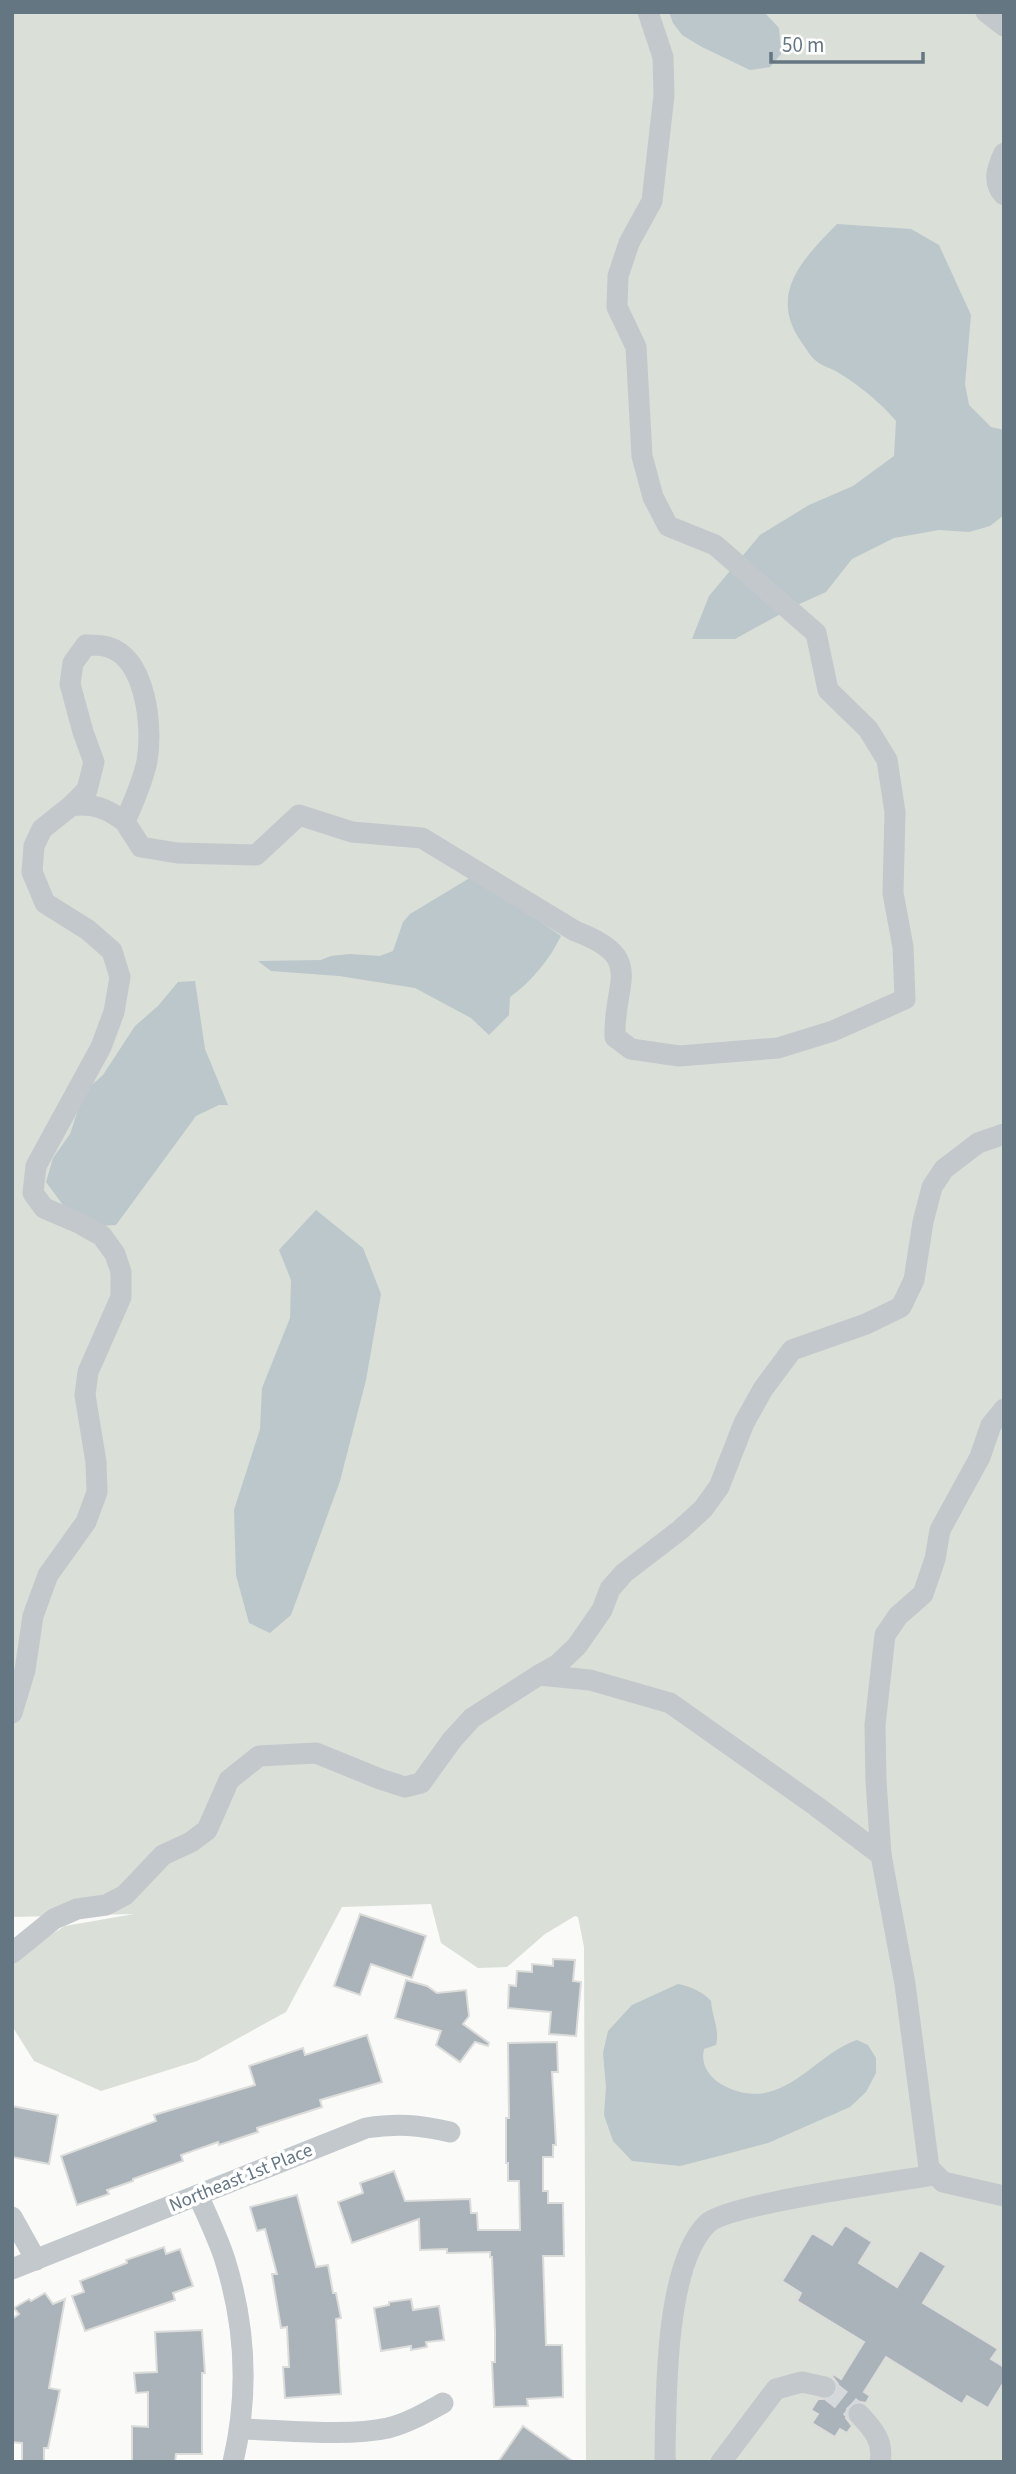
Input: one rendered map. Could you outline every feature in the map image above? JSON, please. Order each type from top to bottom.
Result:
[{"type":"street","points":[[71,806],[85,803],[100,807],[125,822],[141,847],[177,853],[256,855],[299,815],[352,832],[422,838],[575,931],[612,950],[623,969],[620,997],[614,1015],[615,1037],[631,1049],[679,1056],[778,1048],[833,1031],[905,999],[903,947],[893,893],[895,812],[887,761],[868,729],[828,690],[816,634],[715,545],[668,526],[653,497],[642,456],[636,348],[617,307],[618,276],[629,243],[652,201],[664,94],[663,57],[648,12]]},
{"type":"street","points":[[986,12],[1004,26]]},
{"type":"street","points":[[1004,153],[996,169],[998,189],[1004,195]]},
{"type":"street","points":[[12,1713],[25,1670],[33,1616],[48,1575],[86,1522],[97,1492],[96,1462],[85,1395],[88,1371],[121,1297],[121,1272],[115,1254],[102,1236],[44,1208],[33,1193],[36,1166],[101,1047],[114,1012],[120,977],[112,951],[88,930],[45,903],[32,872],[34,846],[42,829],[86,790],[94,762],[70,684],[73,663],[86,645],[108,647],[127,658],[140,679],[148,724],[147,761],[125,822]]},
{"type":"street","points":[[12,1953],[54,1919],[77,1909],[106,1905],[125,1895],[163,1856],[191,1842],[207,1829],[229,1780],[259,1756],[316,1754],[405,1787],[421,1783],[452,1740],[472,1718],[557,1665],[577,1646],[602,1610],[610,1589],[624,1573],[704,1509],[719,1488],[744,1423],[763,1389],[792,1350],[866,1324],[901,1307],[914,1280],[923,1222],[932,1187],[944,1169],[978,1143],[1004,1134]]},
{"type":"street","points":[[1004,1409],[991,1425],[980,1457],[940,1530],[935,1559],[923,1594],[898,1616],[885,1635],[875,1725],[881,1855],[912,2030],[929,2168],[943,2182],[1004,2196]]},
{"type":"street","points":[[539,1675],[590,1680],[670,1703],[816,1805],[881,1855]]},
{"type":"street","name":"Northeast 1st Place","points":[[12,2269],[366,2128],[415,2124],[450,2132]]},
{"type":"street","points":[[666,2462],[668,2354],[679,2282],[694,2243],[709,2222],[745,2208],[935,2175]]},
{"type":"street","points":[[198,2195],[225,2258],[243,2340],[241,2429],[233,2462]]},
{"type":"street","points":[[12,2217],[36,2260]]},
{"type":"street","points":[[721,2462],[776,2389],[802,2382],[825,2387]]},
{"type":"street","points":[[241,2429],[355,2431],[387,2428],[415,2419],[443,2403]]},
{"type":"street","points":[[859,2414],[876,2433],[882,2452],[880,2462]]},
{"type":"shaded area","points":[[12,12],[1004,12],[1004,2462],[586,2462],[584,1947],[578,1917],[575,1916],[545,1934],[507,1967],[478,1968],[441,1943],[431,1904],[342,1907],[286,2012],[197,2061],[101,2091],[34,2061],[12,2026],[12,1959],[65,1926],[134,1914],[12,1917]]},
{"type":"shaded area","points":[[669,12],[764,12],[779,28],[781,54],[770,67],[750,70],[682,35]]},
{"type":"shaded area","points":[[837,224],[911,229],[939,245],[971,315],[965,384],[969,405],[991,427],[1004,430],[1004,515],[990,526],[969,532],[939,530],[894,538],[852,559],[826,592],[735,639],[692,639],[709,596],[760,535],[809,505],[853,486],[894,456],[896,421],[862,389],[813,358],[792,325],[788,309],[789,293],[802,264]]},
{"type":"shaded area","points":[[473,876],[561,936],[539,970],[510,997],[509,1015],[489,1035],[471,1018],[415,988],[339,976],[271,971],[258,961],[321,960],[350,954],[380,956],[393,951],[403,922],[410,914]]},
{"type":"shaded area","points":[[195,981],[205,1049],[228,1105],[219,1105],[196,1116],[116,1225],[98,1226],[63,1205],[46,1182],[53,1158],[70,1134],[84,1092],[103,1075],[135,1026],[158,1006],[178,982]]},
{"type":"shaded area","points":[[316,1210],[363,1248],[381,1294],[366,1380],[340,1481],[291,1615],[270,1633],[249,1623],[236,1575],[234,1510],[260,1429],[262,1388],[290,1318],[291,1280],[279,1250]]},
{"type":"shaded area","points":[[678,1984],[696,1990],[711,2001],[717,2039],[716,2045],[704,2049],[703,2060],[714,2079],[735,2090],[758,2094],[781,2088],[845,2045],[857,2040],[868,2045],[876,2058],[876,2073],[866,2092],[850,2107],[768,2143],[680,2166],[632,2161],[613,2141],[604,2115],[606,2087],[603,2053],[608,2031],[632,2005]]},
{"type":"building","points":[[360,1914],[426,1936],[412,1978],[371,1964],[360,1995],[334,1986]]},
{"type":"building","points":[[553,1959],[575,1960],[573,1981],[581,1982],[576,2036],[549,2034],[551,2012],[508,2008],[509,1985],[516,1986],[517,1971],[532,1972],[532,1964],[553,1966]]},
{"type":"building","points":[[406,1980],[427,1986],[437,1993],[466,1990],[469,2016],[463,2024],[489,2043],[488,2046],[475,2042],[460,2062],[436,2045],[441,2031],[395,2018]]},
{"type":"building","points":[[367,2035],[382,2082],[320,2100],[322,2107],[257,2128],[258,2132],[181,2155],[183,2161],[133,2179],[107,2190],[109,2194],[77,2205],[61,2156],[156,2121],[154,2115],[255,2085],[249,2066],[303,2048],[305,2055]]},
{"type":"building","points":[[557,2042],[558,2072],[552,2072],[556,2145],[553,2145],[553,2157],[543,2157],[543,2191],[548,2191],[548,2203],[563,2203],[564,2256],[543,2256],[546,2345],[562,2345],[563,2397],[527,2399],[528,2406],[494,2407],[492,2362],[495,2362],[495,2331],[490,2252],[447,2253],[447,2249],[420,2250],[419,2219],[352,2243],[338,2202],[363,2193],[360,2183],[394,2171],[405,2201],[470,2199],[471,2213],[477,2213],[478,2230],[520,2230],[519,2181],[508,2181],[506,2163],[506,2118],[509,2118],[508,2043]]},
{"type":"building","points":[[12,2106],[58,2115],[49,2164],[12,2157]]},
{"type":"building","points":[[297,2195],[316,2267],[328,2265],[333,2293],[336,2293],[341,2318],[336,2319],[341,2394],[285,2398],[283,2367],[289,2367],[287,2327],[281,2328],[272,2274],[277,2274],[265,2229],[257,2231],[250,2207]]},
{"type":"building","points":[[845,2225],[872,2242],[859,2263],[897,2287],[920,2250],[946,2266],[923,2303],[998,2349],[991,2359],[1004,2367],[1004,2382],[988,2408],[967,2396],[962,2404],[886,2357],[864,2392],[870,2396],[866,2403],[855,2401],[847,2409],[846,2418],[852,2426],[847,2433],[840,2429],[835,2437],[812,2423],[818,2414],[811,2410],[818,2399],[830,2399],[838,2390],[833,2374],[841,2379],[864,2342],[797,2301],[801,2293],[782,2281],[812,2233],[832,2245]]},
{"type":"building","points":[[164,2247],[166,2254],[180,2249],[193,2286],[173,2293],[175,2300],[85,2331],[72,2296],[84,2292],[80,2281],[127,2263],[126,2260]]},
{"type":"building","points":[[45,2293],[53,2304],[65,2299],[49,2388],[60,2390],[48,2448],[44,2448],[44,2462],[22,2462],[22,2443],[12,2442],[12,2319],[19,2314],[14,2308]]},
{"type":"building","points":[[411,2299],[413,2310],[439,2306],[444,2340],[426,2342],[427,2347],[411,2350],[411,2346],[381,2351],[374,2308],[389,2305],[389,2302]]},
{"type":"building","points":[[202,2330],[205,2373],[202,2373],[202,2454],[176,2454],[175,2462],[132,2462],[132,2426],[148,2427],[148,2392],[136,2393],[134,2373],[157,2372],[155,2332]]},
{"type":"building","points":[[523,2426],[574,2462],[498,2462]]},
{"type":"tunnel","points":[[825,2387],[859,2414]]}]
